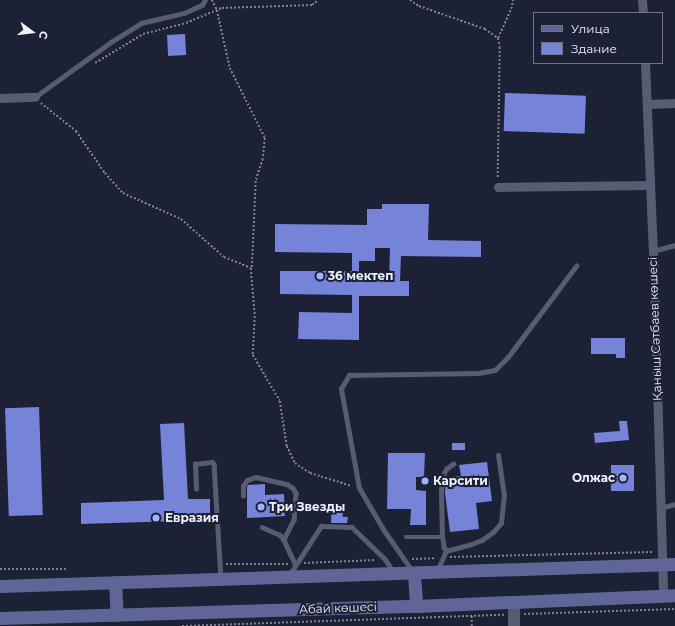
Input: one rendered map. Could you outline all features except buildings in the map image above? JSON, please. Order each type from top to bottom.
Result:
[{"type":"main road","points":[[0,586],[669,565]]},
{"type":"main road","points":[[414,574],[416,606]]},
{"type":"main road","points":[[115,582],[117,615]]},
{"type":"main road","name":"Абай көшесі","points":[[0,618],[416,606],[514,614],[669,595]]},
{"type":"street","points":[[642,0],[643,12]]},
{"type":"street","name":"Қаныш Сәтбаев көшесі","points":[[645,64],[661,508],[669,565],[669,595]]},
{"type":"street","points":[[0,98],[35,97]]},
{"type":"street","points":[[647,104],[675,103]]},
{"type":"street","points":[[498,187],[650,185]]},
{"type":"lane","points":[[35,97],[111,42],[141,23],[184,13],[202,5],[205,0]]},
{"type":"lane","points":[[653,252],[675,245]]},
{"type":"lane","points":[[414,574],[384,531],[359,488],[341,389],[349,375],[478,373],[495,370],[508,357],[576,266]]},
{"type":"lane","points":[[437,573],[446,551],[482,540],[501,523],[504,496],[498,455]]},
{"type":"lane","points":[[196,488],[195,464],[212,462],[214,464],[221,580]]},
{"type":"lane","points":[[446,551],[442,538],[442,477],[446,469],[452,464]]},
{"type":"lane","points":[[243,496],[243,486],[247,480],[256,477],[287,484],[293,488],[296,493],[294,520],[284,540]]},
{"type":"lane","points":[[661,508],[675,504]]},
{"type":"lane","points":[[288,578],[295,564],[320,526],[352,527],[385,559],[395,574]]},
{"type":"lane","points":[[262,527],[280,535],[284,540],[295,564]]},
{"type":"lane","points":[[406,536],[442,538]]},
{"type":"path","points":[[212,0],[217,10],[230,68],[264,138],[263,159],[256,181],[252,268],[255,316],[253,355],[280,401],[287,446],[295,463],[310,473],[359,488]]},
{"type":"path","points":[[95,63],[143,34],[186,23],[222,8],[312,5],[318,0]]},
{"type":"path","points":[[410,0],[419,6],[485,29],[498,38]]},
{"type":"path","points":[[498,187],[500,47],[498,38],[511,9],[513,0]]},
{"type":"path","points":[[35,97],[76,131],[105,173],[123,193],[181,219],[224,257],[252,268]]},
{"type":"path","points":[[0,569],[66,568]]},
{"type":"path","points":[[182,626],[675,609]]},
{"type":"path","points":[[472,616],[472,626]]},
{"type":"place","name":"36 мектеп","points":[[320,276]]},
{"type":"place","name":"Олжас","points":[[623,478]]},
{"type":"place","name":"Карсити","points":[[425,481]]},
{"type":"place","name":"Три Звезды","points":[[261,507]]},
{"type":"place","name":"Евразия","points":[[156,518]]}]
